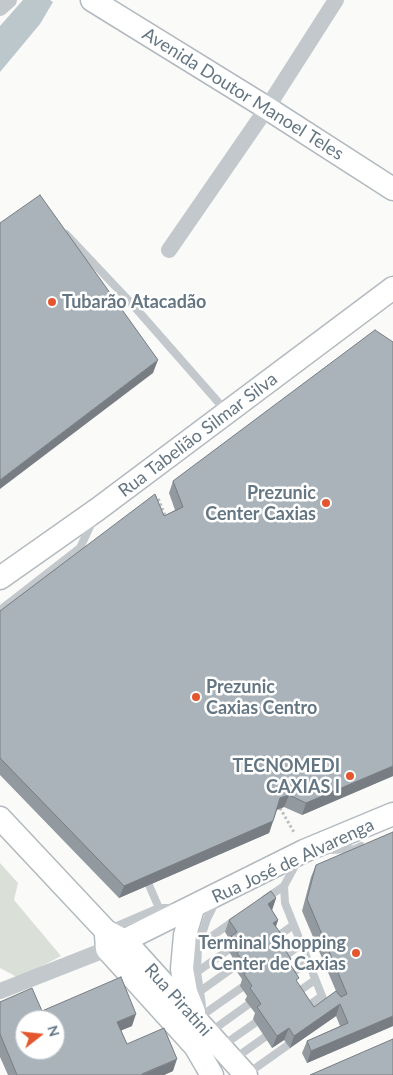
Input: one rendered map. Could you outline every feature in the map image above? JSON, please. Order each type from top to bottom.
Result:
[{"type":"main road","name":"Avenida Doutor Manoel Teles","points":[[92,0],[268,108],[393,189]]},
{"type":"main road","name":"Rua Tabelião Silmar Silva","points":[[0,578],[123,491],[393,288]]},
{"type":"main road","name":"Rua José de Alvarenga","points":[[113,940],[193,908],[304,851],[393,814]]},
{"type":"main road","name":"Rua Piratini","points":[[0,818],[113,940],[222,1047]]},
{"type":"main road","points":[[193,908],[185,935],[182,968],[186,992],[222,1047]]},
{"type":"main road","name":"Rua Piratini","points":[[113,940],[195,1046],[212,1075]]},
{"type":"street","points":[[0,8],[9,0]]},
{"type":"street","points":[[169,250],[268,108],[336,0]]},
{"type":"street","points":[[0,991],[113,940]]},
{"type":"lane","points":[[62,230],[132,304],[227,412]]},
{"type":"lane","points":[[0,610],[80,548],[98,509]]},
{"type":"lane","points":[[261,902],[284,886],[304,851],[355,848],[370,842]]},
{"type":"lane","points":[[150,885],[159,908]]},
{"type":"lane","points":[[284,886],[283,911],[308,962],[325,1008]]},
{"type":"lane","points":[[222,894],[207,919],[198,946],[197,972],[199,992],[222,1047]]},
{"type":"lane","name":"Rua José de Alvarenga","points":[[113,940],[159,908],[193,908]]},
{"type":"lane","points":[[198,946],[245,913]]},
{"type":"lane","points":[[272,940],[292,926]]},
{"type":"lane","points":[[279,960],[300,945]]},
{"type":"lane","points":[[197,972],[228,950]]},
{"type":"lane","points":[[286,977],[308,962]]},
{"type":"lane","points":[[199,992],[234,968]]},
{"type":"lane","points":[[293,995],[315,980]]},
{"type":"lane","points":[[222,1047],[240,988]]},
{"type":"lane","points":[[303,1010],[322,996]]},
{"type":"lane","points":[[222,1047],[249,1004]]},
{"type":"lane","points":[[222,1047],[255,1023]]},
{"type":"lane","points":[[222,1047],[264,1037]]},
{"type":"lane","points":[[222,1047],[288,1044]]},
{"type":"path","points":[[123,491],[158,498],[168,524]]},
{"type":"path","points":[[280,808],[304,851]]},
{"type":"shaded area","points":[[23,0],[50,0],[53,2],[40,24],[0,72],[0,26]]},
{"type":"shaded area","points":[[0,863],[18,883],[14,900],[61,956],[19,978],[0,968]]},
{"type":"building","name":"Tubarão Atacadão","points":[[40,195],[158,360],[0,480],[0,223]]},
{"type":"building","name":"Prezunic Caxias Centro","points":[[375,330],[393,342],[393,766],[306,803],[289,795],[280,798],[273,821],[124,886],[0,758],[0,611],[155,494],[164,516],[183,507],[173,481]]},
{"type":"building","name":"Terminal Shopping Center de Caxias","points":[[393,832],[393,1016],[311,1051],[307,1041],[348,1023],[340,1004],[294,1036],[289,1028],[277,1036],[257,1007],[261,1004],[250,988],[252,986],[244,974],[249,970],[237,953],[241,950],[231,936],[237,932],[229,920],[271,891],[276,898],[268,904],[278,920],[273,923],[285,939],[280,942],[291,959],[288,961],[299,978],[296,980],[314,1007],[336,991],[341,997],[347,994],[307,899],[316,865]]},
{"type":"building","points":[[121,977],[136,1014],[117,1022],[127,1044],[164,1028],[177,1059],[142,1075],[17,1075],[0,1034],[0,1002],[32,988],[42,1010],[15,1010],[15,1060],[65,1060],[65,1010],[44,1010]]},
{"type":"building","points":[[393,1039],[393,1075],[310,1075]]},
{"type":"place","name":"Tubarão Atacadão","points":[[52,302]]},
{"type":"place","name":"Prezunic Center Caxias","points":[[326,503]]},
{"type":"place","name":"Prezunic Caxias Centro","points":[[196,697]]},
{"type":"place","name":"TECNOMEDI CAXIAS I","points":[[350,776]]},
{"type":"place","name":"Terminal Shopping Center de Caxias","points":[[356,953]]}]
